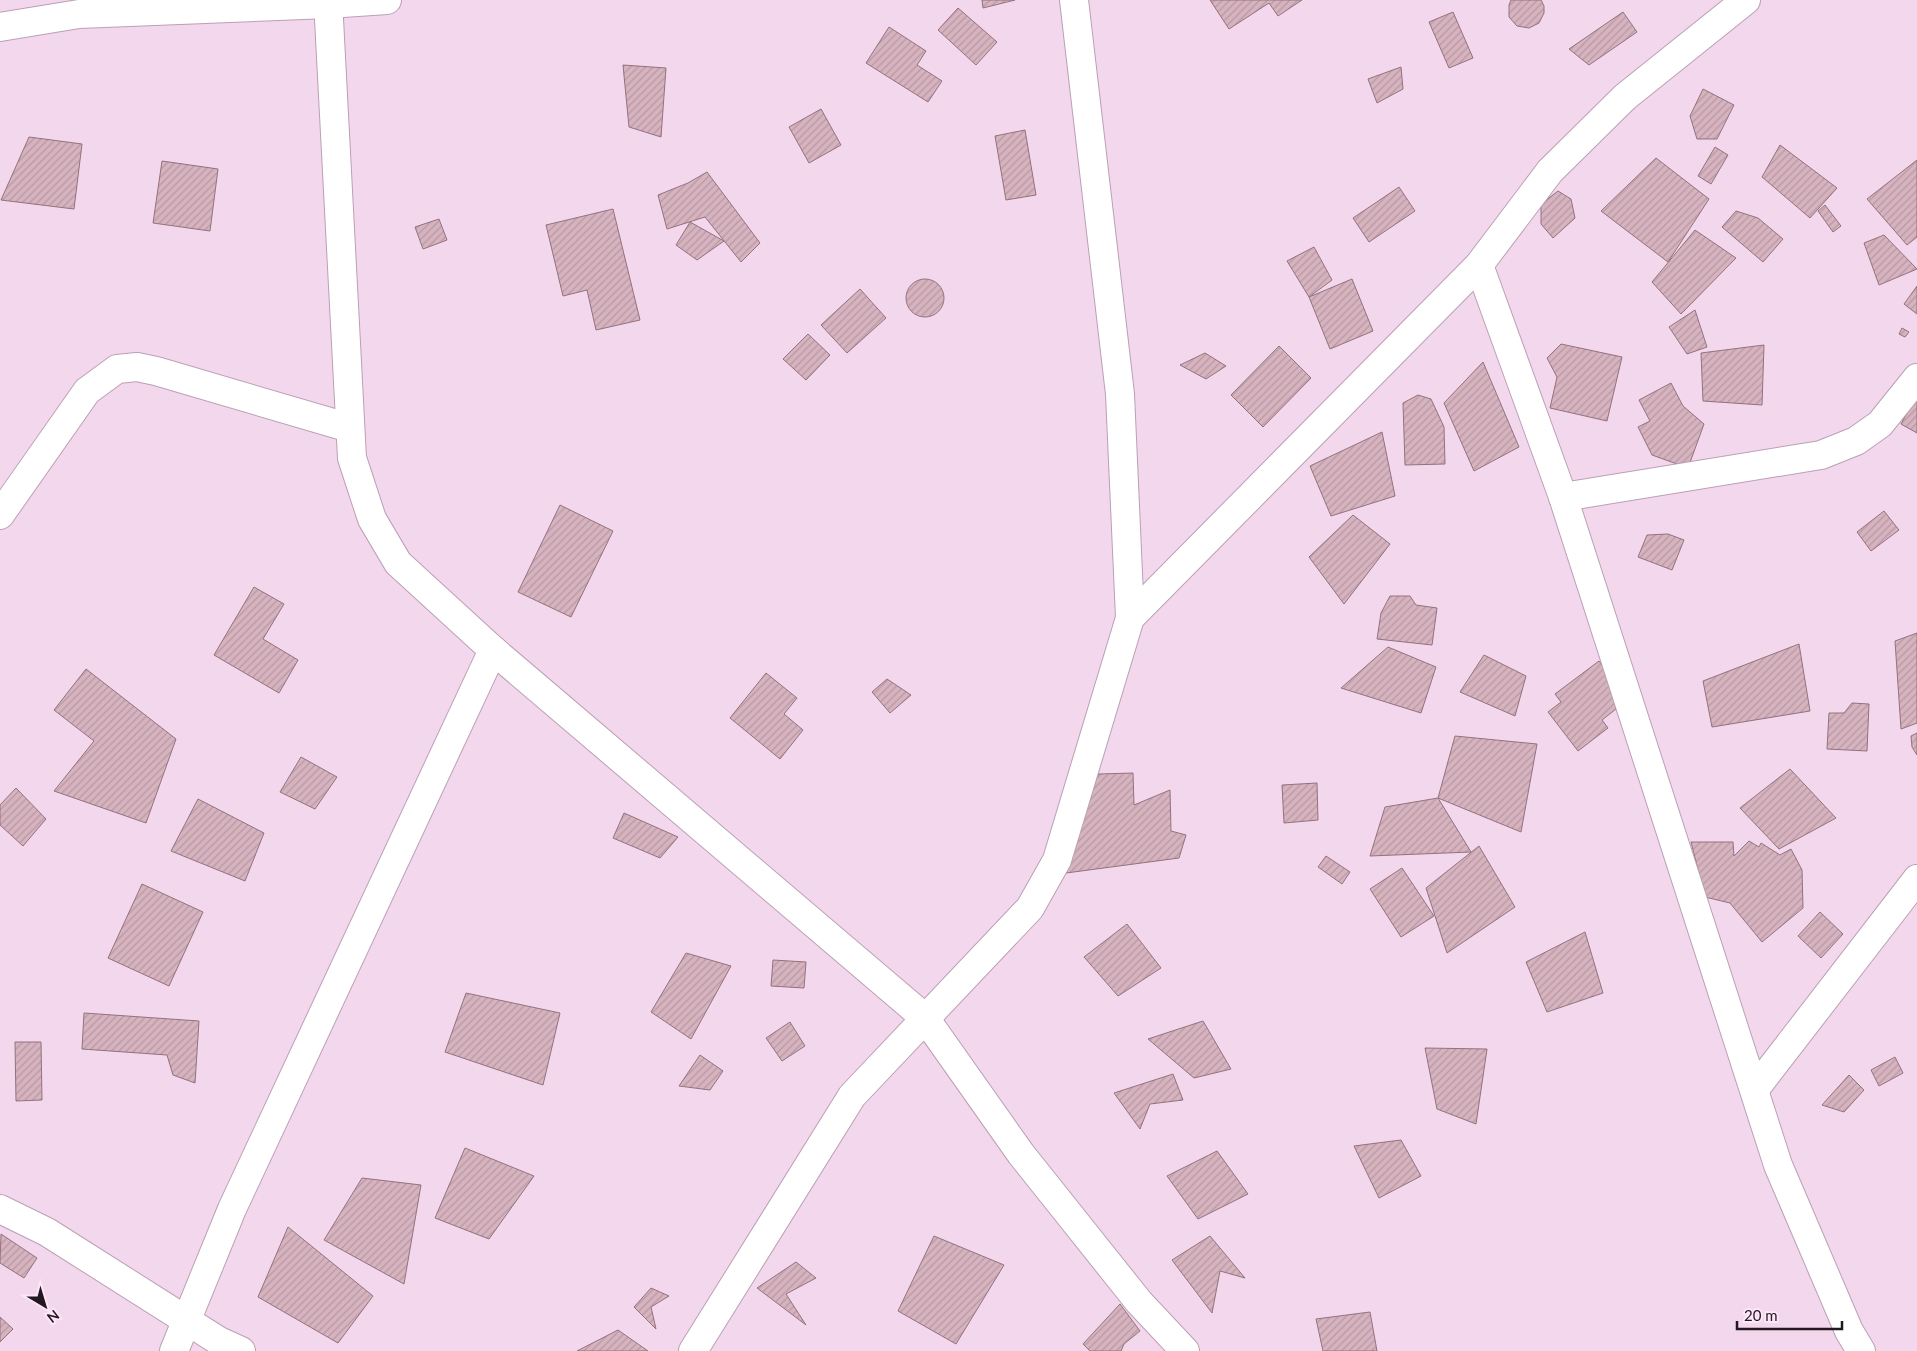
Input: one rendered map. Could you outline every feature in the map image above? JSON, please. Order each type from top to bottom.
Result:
[{"type":"street","points":[[0,27],[78,14],[387,0]]},
{"type":"street","points":[[693,1351],[852,1096],[1030,908],[1057,860],[1130,618],[1120,394],[1074,0]]},
{"type":"street","points":[[1130,618],[1479,265],[1557,164],[1625,97],[1746,0]]},
{"type":"street","points":[[328,2],[352,458],[372,519],[398,563],[493,650],[925,1018],[1022,1154],[1139,1302],[1185,1351]]},
{"type":"street","points":[[1479,265],[1563,497],[1778,1165],[1849,1331],[1861,1351]]},
{"type":"street","points":[[0,515],[87,392],[117,369],[138,367],[156,371],[350,428]]},
{"type":"street","points":[[1563,497],[1822,455],[1856,441],[1880,424],[1917,378]]},
{"type":"street","points":[[174,1351],[232,1209],[493,650]]},
{"type":"street","points":[[1755,1089],[1917,879]]},
{"type":"street","points":[[0,1209],[46,1232],[219,1341],[241,1351]]},
{"type":"building","points":[[982,0],[1015,0],[983,8]]},
{"type":"building","points":[[1210,0],[1302,0],[1278,16],[1269,3],[1229,29]]},
{"type":"building","points":[[1511,0],[1541,0],[1544,6],[1544,13],[1539,23],[1529,28],[1517,26],[1509,17]]},
{"type":"building","points":[[958,8],[997,42],[976,65],[938,30]]},
{"type":"building","points":[[1453,12],[1473,58],[1449,68],[1429,22]]},
{"type":"building","points":[[1623,12],[1637,32],[1589,65],[1569,49]]},
{"type":"building","points":[[889,27],[926,51],[917,65],[942,81],[928,102],[866,63]]},
{"type":"building","points":[[623,65],[666,68],[661,137],[629,127]]},
{"type":"building","points":[[1401,67],[1403,89],[1377,103],[1368,79]]},
{"type":"building","points":[[1703,89],[1734,105],[1717,139],[1697,139],[1690,116]]},
{"type":"building","points":[[821,109],[841,145],[809,163],[789,127]]},
{"type":"building","points":[[1025,130],[1036,195],[1006,200],[995,136]]},
{"type":"building","points":[[29,137],[82,144],[74,209],[1,200]]},
{"type":"building","points":[[1780,145],[1837,188],[1810,218],[1762,177]]},
{"type":"building","points":[[1715,147],[1728,155],[1711,184],[1698,176]]},
{"type":"building","points":[[1656,158],[1709,199],[1668,262],[1601,211]]},
{"type":"building","points":[[1917,160],[1917,237],[1907,245],[1867,199]]},
{"type":"building","points":[[162,161],[218,169],[210,231],[153,223]]},
{"type":"building","points":[[707,172],[760,243],[741,262],[705,217],[667,229],[658,195],[688,183]]},
{"type":"building","points":[[1399,187],[1415,211],[1369,242],[1353,218]]},
{"type":"building","points":[[1558,191],[1571,199],[1575,218],[1553,238],[1541,224],[1541,204]]},
{"type":"building","points":[[1825,205],[1841,226],[1833,232],[1818,211]]},
{"type":"building","points":[[613,209],[640,320],[596,330],[587,290],[563,296],[546,225]]},
{"type":"building","points":[[1736,211],[1758,218],[1783,239],[1763,262],[1722,227]]},
{"type":"building","points":[[439,219],[447,240],[423,249],[415,227]]},
{"type":"building","points":[[690,222],[724,241],[697,260],[676,245]]},
{"type":"building","points":[[1695,230],[1736,258],[1681,314],[1652,282]]},
{"type":"building","points":[[1884,235],[1917,269],[1879,285],[1864,243]]},
{"type":"building","points":[[1314,247],[1332,280],[1309,297],[1287,261]]},
{"type":"building","points":[[925,279],[938,285],[944,298],[938,311],[925,317],[912,311],[906,298],[912,285]]},
{"type":"building","points":[[1352,279],[1373,331],[1330,349],[1309,297]]},
{"type":"building","points":[[1917,286],[1917,314],[1904,304]]},
{"type":"building","points":[[860,289],[886,318],[847,353],[821,325]]},
{"type":"building","points":[[1695,310],[1707,347],[1687,354],[1669,327]]},
{"type":"building","points":[[1902,328],[1909,332],[1905,337],[1899,334]]},
{"type":"building","points":[[808,334],[830,355],[806,380],[783,359]]},
{"type":"building","points":[[1561,344],[1622,357],[1607,421],[1550,408],[1557,377],[1547,358]]},
{"type":"building","points":[[1764,345],[1762,405],[1703,401],[1701,353]]},
{"type":"building","points":[[1279,346],[1311,378],[1263,427],[1231,395]]},
{"type":"building","points":[[1205,353],[1226,366],[1206,379],[1180,365]]},
{"type":"building","points":[[1483,362],[1519,447],[1474,471],[1444,403]]},
{"type":"building","points":[[1671,383],[1683,406],[1704,424],[1688,468],[1652,455],[1638,427],[1650,421],[1639,400]]},
{"type":"building","points":[[1418,395],[1431,399],[1444,427],[1445,464],[1405,465],[1403,403]]},
{"type":"building","points":[[1917,395],[1917,433],[1901,424]]},
{"type":"building","points":[[1382,432],[1395,496],[1331,516],[1310,466]]},
{"type":"building","points":[[560,505],[613,531],[571,617],[518,592]]},
{"type":"building","points":[[1884,511],[1899,530],[1871,551],[1857,532]]},
{"type":"building","points":[[1353,515],[1390,544],[1344,604],[1309,557]]},
{"type":"building","points":[[1668,534],[1684,540],[1672,570],[1638,557],[1647,535]]},
{"type":"building","points":[[254,587],[284,604],[263,639],[298,660],[279,693],[214,655]]},
{"type":"building","points":[[1390,596],[1410,596],[1416,605],[1437,608],[1432,645],[1377,639],[1381,613]]},
{"type":"building","points":[[1917,633],[1917,723],[1901,729],[1895,641]]},
{"type":"building","points":[[1799,644],[1810,711],[1712,727],[1703,681]]},
{"type":"building","points":[[1388,647],[1436,667],[1421,713],[1341,688]]},
{"type":"building","points":[[1484,655],[1526,676],[1515,716],[1460,692]]},
{"type":"building","points":[[1599,661],[1615,682],[1620,694],[1616,709],[1602,720],[1608,728],[1578,751],[1548,712],[1561,702],[1555,694]]},
{"type":"building","points":[[86,669],[176,739],[146,823],[54,791],[94,741],[54,710]]},
{"type":"building","points":[[766,673],[797,698],[784,714],[803,730],[780,759],[730,718]]},
{"type":"building","points":[[887,679],[911,695],[890,713],[872,692]]},
{"type":"building","points":[[1852,703],[1869,704],[1867,751],[1827,749],[1829,713],[1844,713]]},
{"type":"building","points":[[1917,733],[1917,755],[1912,747],[1911,736]]},
{"type":"building","points":[[1455,736],[1537,744],[1521,832],[1438,798]]},
{"type":"building","points":[[301,757],[337,777],[315,809],[280,792]]},
{"type":"building","points":[[1790,769],[1836,818],[1779,849],[1740,808]]},
{"type":"building","points":[[1133,773],[1134,805],[1170,790],[1171,831],[1186,835],[1179,858],[1066,873],[1089,787],[1099,774]]},
{"type":"building","points":[[1317,783],[1318,820],[1284,823],[1282,785]]},
{"type":"building","points":[[16,788],[46,819],[23,846],[0,825],[0,805]]},
{"type":"building","points":[[1438,798],[1471,852],[1370,856],[1385,807]]},
{"type":"building","points":[[198,799],[264,833],[245,881],[171,851]]},
{"type":"building","points":[[624,813],[678,837],[660,858],[613,838]]},
{"type":"building","points":[[1749,841],[1759,847],[1761,843],[1780,855],[1791,849],[1802,870],[1803,908],[1762,942],[1730,903],[1705,897],[1691,842],[1733,842],[1734,856]]},
{"type":"building","points":[[1479,846],[1515,907],[1447,953],[1426,888]]},
{"type":"building","points":[[1326,856],[1350,872],[1342,884],[1318,867]]},
{"type":"building","points":[[1402,868],[1434,916],[1401,937],[1370,889]]},
{"type":"building","points":[[142,884],[203,912],[169,986],[108,958]]},
{"type":"building","points":[[1820,912],[1843,934],[1821,958],[1798,936]]},
{"type":"building","points":[[1127,924],[1161,968],[1118,996],[1084,957]]},
{"type":"building","points":[[1585,932],[1603,993],[1547,1012],[1526,962]]},
{"type":"building","points":[[686,953],[731,966],[691,1039],[651,1012]]},
{"type":"building","points":[[773,960],[806,962],[804,988],[771,986]]},
{"type":"building","points":[[466,993],[560,1013],[543,1085],[445,1052]]},
{"type":"building","points":[[84,1013],[199,1021],[195,1083],[173,1075],[167,1055],[82,1049]]},
{"type":"building","points":[[1203,1021],[1231,1069],[1194,1078],[1148,1039]]},
{"type":"building","points":[[790,1022],[805,1046],[782,1061],[766,1038]]},
{"type":"building","points":[[15,1042],[41,1042],[42,1100],[16,1101]]},
{"type":"building","points":[[1425,1048],[1487,1049],[1476,1124],[1437,1109]]},
{"type":"building","points":[[700,1055],[723,1071],[710,1090],[679,1086]]},
{"type":"building","points":[[1895,1057],[1903,1073],[1879,1086],[1871,1070]]},
{"type":"building","points":[[1173,1074],[1183,1100],[1150,1104],[1140,1129],[1114,1093]]},
{"type":"building","points":[[1849,1075],[1864,1090],[1844,1112],[1822,1105]]},
{"type":"building","points":[[1401,1140],[1421,1176],[1379,1198],[1354,1146]]},
{"type":"building","points":[[465,1148],[534,1176],[489,1239],[435,1218]]},
{"type":"building","points":[[1217,1151],[1248,1194],[1198,1219],[1167,1176]]},
{"type":"building","points":[[362,1178],[421,1185],[404,1284],[324,1240]]},
{"type":"building","points":[[288,1227],[373,1296],[338,1343],[258,1297]]},
{"type":"building","points":[[1,1234],[37,1258],[24,1278],[0,1263]]},
{"type":"building","points":[[934,1236],[1004,1265],[956,1344],[898,1311]]},
{"type":"building","points":[[1210,1236],[1245,1278],[1220,1271],[1212,1313],[1172,1260]]},
{"type":"building","points":[[796,1262],[816,1278],[786,1294],[806,1325],[757,1288]]},
{"type":"building","points":[[651,1288],[669,1296],[651,1307],[656,1329],[634,1307]]},
{"type":"building","points":[[1120,1304],[1140,1331],[1124,1344],[1121,1351],[1090,1351],[1083,1344]]},
{"type":"building","points":[[1370,1312],[1377,1351],[1323,1351],[1316,1319]]},
{"type":"building","points":[[0,1317],[13,1329],[0,1342]]},
{"type":"building","points":[[618,1330],[648,1351],[577,1351]]}]
